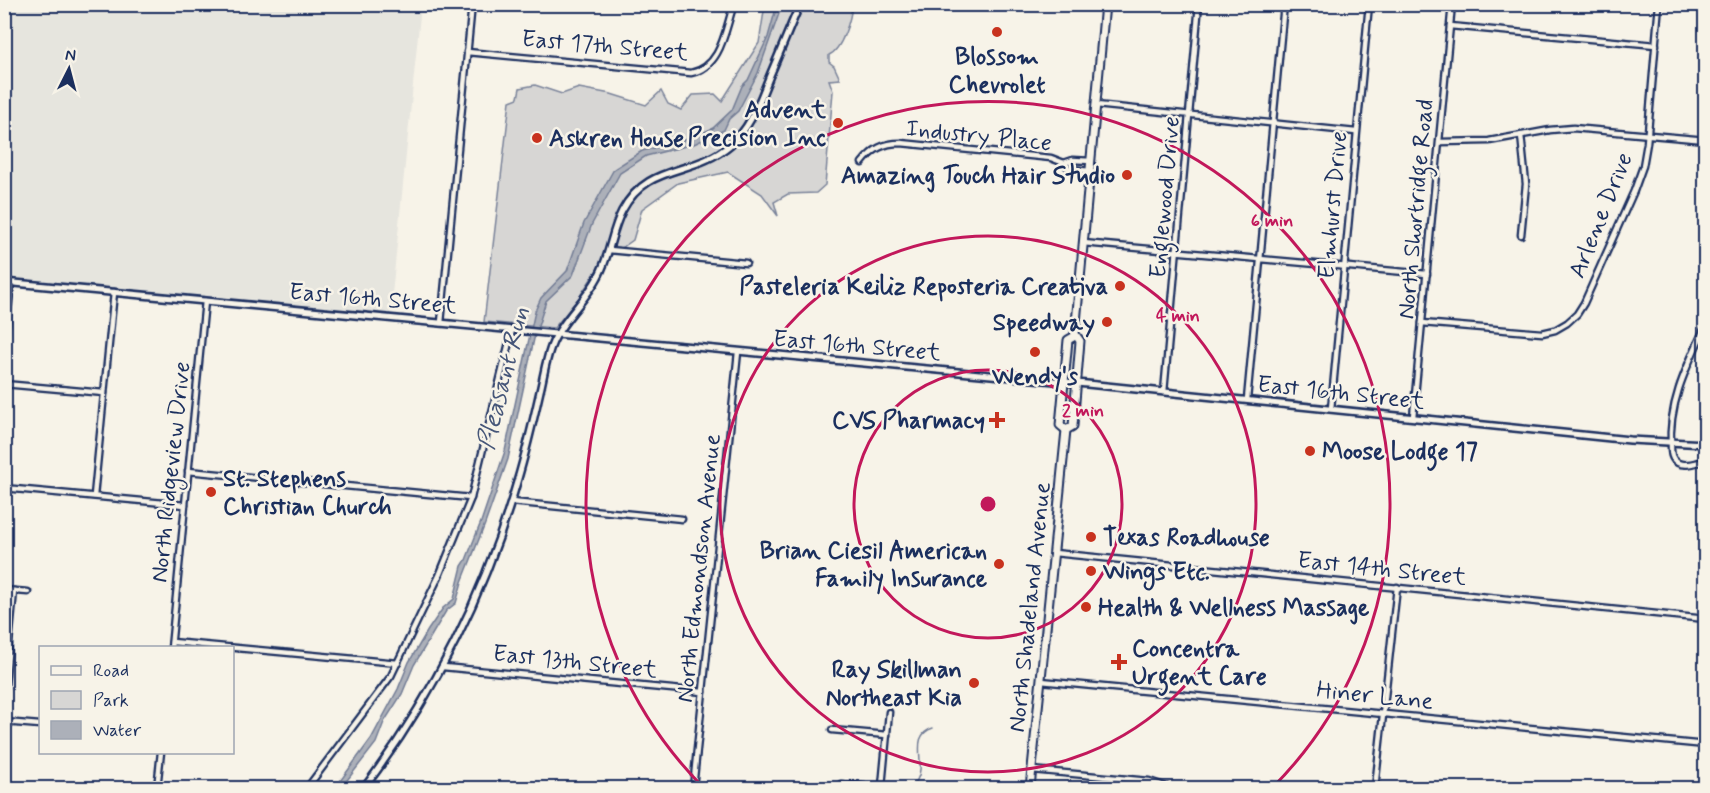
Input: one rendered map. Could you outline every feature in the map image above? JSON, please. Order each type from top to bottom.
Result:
[{"type":"main road","name":"North Shadeland Avenue","points":[[1066,430],[1073,426],[1077,383],[1080,341],[1075,336],[1105,4]]},
{"type":"main road","name":"North Shadeland Avenue","points":[[1066,430],[1060,424],[1068,340],[1075,336]]},
{"type":"main road","name":"North Shadeland Avenue","points":[[1030,789],[1066,430]]},
{"type":"street","points":[[441,323],[472,4]]},
{"type":"street","name":"East 17th Street","points":[[467,51],[691,73],[706,67],[715,57],[734,4]]},
{"type":"street","points":[[364,789],[402,735],[443,667],[476,597],[511,502],[530,436],[548,356],[557,334],[595,283],[622,212],[638,188],[654,178],[693,166],[714,156],[732,143],[745,129],[800,4]]},
{"type":"street","name":"Englewood Drive","points":[[1164,392],[1199,4]]},
{"type":"street","points":[[1247,400],[1284,4]]},
{"type":"street","name":"Elmhurst Drive","points":[[1331,409],[1369,4]]},
{"type":"street","name":"North Shortridge Road","points":[[1413,417],[1452,4]]},
{"type":"street","name":"Arlene Drive","points":[[1422,323],[1537,334],[1552,331],[1567,323],[1577,314],[1634,192],[1643,166],[1648,134],[1659,4]]},
{"type":"street","points":[[1450,26],[1656,45]]},
{"type":"street","points":[[1096,105],[1356,132]]},
{"type":"street","points":[[1440,142],[1485,141],[1573,128],[1706,140]]},
{"type":"street","points":[[1521,135],[1526,176],[1521,235]]},
{"type":"street","name":"Industry Place","points":[[862,162],[876,148],[901,143],[1051,158],[1064,163],[1070,169],[1090,171]]},
{"type":"street","name":"Industry Place","points":[[1064,163],[1072,160],[1091,161]]},
{"type":"street","points":[[1083,243],[1427,274]]},
{"type":"street","points":[[609,250],[746,263]]},
{"type":"street","points":[[4,352],[8,282]]},
{"type":"street","name":"East 16th Street","points":[[8,282],[1077,383],[1671,443],[1706,444]]},
{"type":"street","points":[[94,496],[114,292]]},
{"type":"street","name":"North Ridgeview Drive","points":[[171,645],[205,301]]},
{"type":"street","points":[[1706,325],[1679,385],[1672,414],[1671,443],[1673,459],[1683,464],[1706,461]]},
{"type":"street","points":[[307,789],[391,676],[439,576],[471,498],[492,420],[512,330]]},
{"type":"street","name":"North Edmondson Avenue","points":[[693,789],[738,352]]},
{"type":"street","points":[[4,384],[104,393]]},
{"type":"street","points":[[188,471],[471,498]]},
{"type":"street","points":[[4,488],[185,505]]},
{"type":"street","points":[[511,502],[682,519]]},
{"type":"street","name":"East 14th Street","points":[[1054,553],[1706,619]]},
{"type":"street","points":[[1375,789],[1397,587]]},
{"type":"street","points":[[4,590],[28,592]]},
{"type":"street","points":[[4,696],[14,591]]},
{"type":"street","points":[[234,650],[398,663]]},
{"type":"street","name":"East 13th Street","points":[[443,667],[703,692]]},
{"type":"street","name":"Hiner Lane","points":[[1041,681],[1706,746]]},
{"type":"street","points":[[841,784],[884,788],[882,786],[889,712]]},
{"type":"street","points":[[4,722],[39,725]]},
{"type":"street","points":[[832,730],[887,735]]},
{"type":"street","points":[[158,789],[161,754]]},
{"type":"street","points":[[1032,770],[1142,780],[1170,789]]},
{"type":"street","points":[[1141,789],[1142,780]]},
{"type":"shaded area","points":[[4,5],[421,5],[390,314],[5,278]]},
{"type":"green space","points":[[765,5],[852,5],[842,40],[834,52],[829,55],[829,62],[834,66],[840,79],[829,80],[833,91],[825,185],[816,193],[788,194],[774,202],[778,216],[762,194],[728,172],[678,183],[642,209],[633,240],[602,262],[578,299],[554,328],[484,322],[510,101],[518,98],[520,88],[535,85],[562,94],[579,88],[611,94],[646,105],[661,91],[668,104],[681,110],[693,95],[715,94],[722,101],[759,43]]},
{"type":"water","name":"Pleasant Run","points":[[777,5],[782,5],[758,73],[738,111],[729,119],[724,130],[694,144],[646,156],[620,173],[592,224],[573,275],[546,301],[534,339],[508,459],[456,603],[446,611],[414,665],[402,694],[384,722],[376,743],[341,788],[335,788],[371,739],[398,689],[409,662],[428,630],[443,608],[454,599],[462,566],[481,522],[505,451],[535,311],[541,298],[567,271],[584,223],[614,169],[642,151],[691,138],[713,128],[732,110],[768,37]]},
{"type":"waterway","points":[[906,788],[915,783],[920,773],[921,737],[933,728]]},
{"type":"place","name":"Blossom Chevrolet","points":[[997,32]]},
{"type":"place","name":"Advent Precision Inc","points":[[838,123]]},
{"type":"place","name":"Askren House","points":[[537,138]]},
{"type":"place","name":"Amazing Touch Hair Studio","points":[[1127,175]]},
{"type":"place","name":"Pasteleria Keiliz Reposteria Creativa","points":[[1120,286]]},
{"type":"place","name":"Speedway","points":[[1107,322]]},
{"type":"place","name":"Wendy's","points":[[1035,352]]},
{"type":"place","name":"CVS Pharmacy","points":[[997,420]]},
{"type":"place","name":"Moose Lodge 17","points":[[1310,451]]},
{"type":"place","name":"St. Stephens Christian Church","points":[[211,492]]},
{"type":"place","name":"Texas Roadhouse","points":[[1091,537]]},
{"type":"place","name":"Brian Ciesil American Family Insurance","points":[[999,564]]},
{"type":"place","name":"Wings Etc.","points":[[1091,571]]},
{"type":"place","name":"Health & Wellness Massage","points":[[1086,607]]},
{"type":"place","name":"Concentra Urgent Care","points":[[1119,662]]},
{"type":"place","name":"Ray Skillman Northeast Kia","points":[[974,683]]}]
